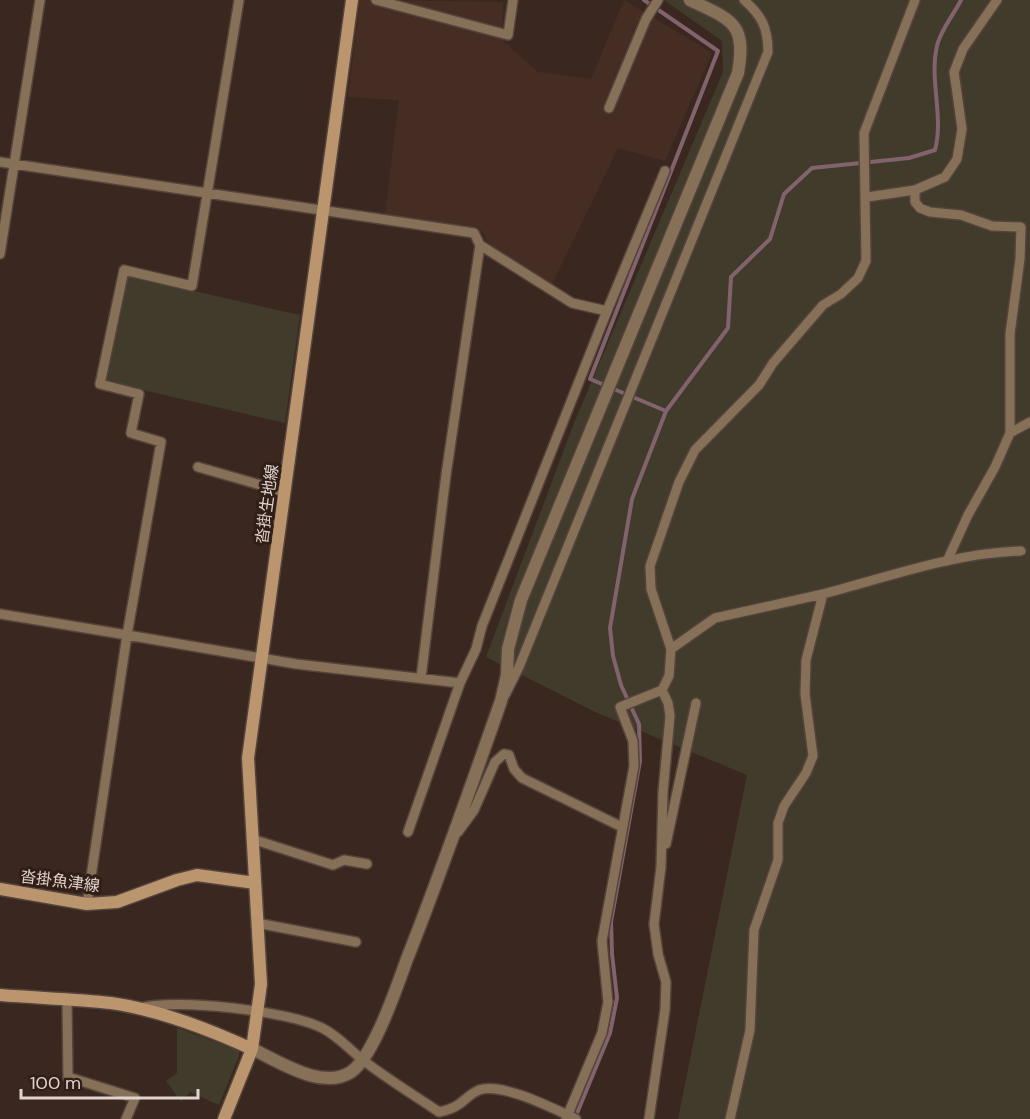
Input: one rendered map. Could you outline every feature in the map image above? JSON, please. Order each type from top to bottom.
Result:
[{"type":"main road","name":"沓掛生地線","points":[[259,1014],[261,984],[248,758],[352,0]]},
{"type":"main road","name":"沓掛魚津線","points":[[0,890],[87,904],[117,902],[177,879],[197,875],[255,883]]},
{"type":"main road","points":[[0,995],[111,1003],[216,1033],[252,1049]]},
{"type":"main road","points":[[224,1119],[252,1049],[259,1014]]},
{"type":"street","points":[[0,254],[40,0]]},
{"type":"street","points":[[87,904],[127,634],[161,442],[131,433],[139,394],[100,384],[124,270],[192,286],[239,0]]},
{"type":"street","points":[[376,0],[508,35],[513,0]]},
{"type":"street","points":[[609,108],[634,44],[658,0]]},
{"type":"street","points":[[252,1049],[316,1077],[335,1077],[350,1072],[363,1060],[385,1015],[453,839],[501,701],[507,675],[508,649],[521,600],[738,73],[742,50],[738,30],[726,18],[690,0]]},
{"type":"street","points":[[501,701],[519,667],[768,52],[768,30],[759,13],[744,0]]},
{"type":"street","points":[[867,197],[915,190],[945,177],[957,159],[962,129],[954,72],[963,49],[997,0]]},
{"type":"street","points":[[138,1009],[171,1003],[237,1008],[259,1014],[294,1018],[324,1028],[363,1060],[439,1112],[456,1108],[479,1090],[502,1089],[570,1118],[602,1033],[608,1002],[602,941],[634,766],[633,741],[620,707],[662,690],[669,676],[671,650],[651,589],[650,567],[679,482],[702,442],[759,385],[773,363],[823,305],[841,294],[858,278],[867,261],[864,133],[917,2]]},
{"type":"street","points":[[0,162],[474,233],[480,245],[572,303],[607,311]]},
{"type":"street","points":[[408,832],[460,683],[476,649],[482,626],[665,171]]},
{"type":"street","points":[[915,190],[915,202],[920,208],[930,212],[962,215],[992,226],[1021,227],[1020,259],[1010,334],[1010,433],[947,561]]},
{"type":"street","points":[[421,678],[446,475],[480,245]]},
{"type":"street","points":[[1010,433],[1030,422]]},
{"type":"street","points":[[198,467],[285,492]]},
{"type":"street","points":[[671,650],[715,618],[823,594],[947,561],[1000,552],[1021,551]]},
{"type":"street","points":[[730,1119],[750,1030],[754,930],[760,906],[778,860],[778,824],[784,806],[806,773],[813,756],[805,694],[806,660],[823,594]]},
{"type":"street","points":[[0,614],[262,658],[460,683]]},
{"type":"street","points":[[661,867],[663,792],[670,716],[668,703],[662,690]]},
{"type":"street","points":[[649,1119],[665,1010],[666,982],[658,954],[654,924],[661,867],[696,703]]},
{"type":"street","points":[[453,839],[474,810],[495,762],[504,754],[509,755],[514,769],[522,778],[622,827]]},
{"type":"street","points":[[252,839],[333,865],[344,860],[367,864]]},
{"type":"street","points":[[257,923],[356,942]]},
{"type":"street","points":[[67,1001],[68,1077],[135,1098],[126,1119]]},
{"type":"shaded area","points":[[360,0],[503,2],[502,40],[538,72],[591,79],[624,0],[712,53],[665,161],[618,148],[552,284],[488,243],[483,232],[473,227],[385,214],[399,100],[348,97]]},
{"type":"shaded area","points":[[664,0],[1030,0],[1030,1119],[678,1119],[747,775],[595,712],[486,657],[574,423],[723,72],[722,41]]},
{"type":"shaded area","points":[[127,276],[300,315],[285,423],[104,381]]},
{"type":"shaded area","points":[[177,1028],[239,1050],[239,1056],[219,1105],[190,1092],[181,1102],[166,1081],[177,1073]]},
{"type":"waterway","points":[[644,0],[718,51],[590,379],[666,411]]},
{"type":"waterway","points":[[575,1118],[610,1033],[617,998],[611,922],[640,761],[639,724],[621,685],[613,656],[610,628],[632,499],[666,411],[728,328],[731,277],[770,239],[784,194],[812,168],[909,158],[935,150],[938,124],[935,72],[937,46],[961,0]]}]
